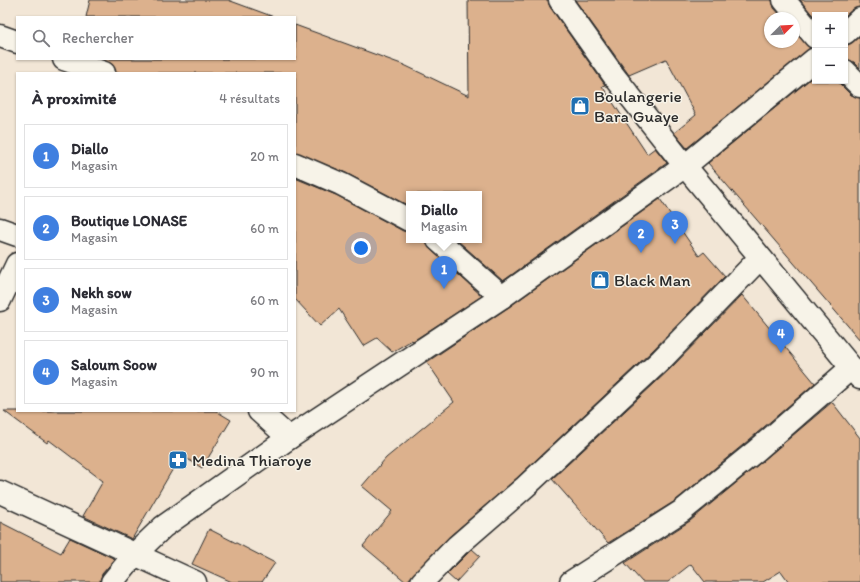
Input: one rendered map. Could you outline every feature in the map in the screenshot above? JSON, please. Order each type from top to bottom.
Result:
[{"type":"street","points":[[560,0],[614,76],[685,166],[856,373],[682,510],[571,582]]},
{"type":"street","points":[[784,0],[812,33]]},
{"type":"street","points":[[848,30],[860,19]]},
{"type":"street","points":[[0,36],[16,42]]},
{"type":"street","points":[[67,60],[101,72]]},
{"type":"street","points":[[112,582],[135,554],[163,527],[288,438],[502,297],[685,166],[812,61]]},
{"type":"street","points":[[848,73],[860,86]]},
{"type":"street","points":[[296,164],[341,184],[406,218]]},
{"type":"street","points":[[0,229],[16,235]]},
{"type":"street","points":[[441,243],[502,297]]},
{"type":"street","points":[[422,582],[457,546],[526,487],[661,360],[760,258]]},
{"type":"street","points":[[0,300],[16,266]]},
{"type":"street","points":[[260,412],[288,438]]},
{"type":"street","points":[[0,492],[196,582]]},
{"type":"building","points":[[90,0],[228,0],[271,16],[86,16]]},
{"type":"building","points":[[468,0],[548,0],[550,7],[605,85],[602,86],[647,154],[655,148],[667,163],[503,281],[460,243],[482,243],[482,191],[406,191],[406,204],[346,173],[296,152],[296,72],[116,72],[113,65],[104,60],[296,60],[296,25],[404,65],[469,96]]},
{"type":"building","points":[[575,0],[772,0],[774,8],[778,12],[764,12],[764,48],[800,48],[800,37],[810,48],[687,148],[674,133],[696,115],[666,59],[629,75]]},
{"type":"building","points":[[800,0],[860,0],[860,7],[848,13],[848,12],[812,12],[812,14]]},
{"type":"building","points":[[860,36],[860,68],[854,62],[848,60],[848,44]]},
{"type":"building","points":[[812,77],[812,84],[840,84],[851,95],[860,98],[860,340],[708,163]]},
{"type":"building","points":[[296,178],[336,195],[406,232],[406,243],[427,243],[430,249],[482,296],[413,341],[412,340],[392,352],[377,338],[363,346],[339,309],[320,326],[296,300]]},
{"type":"building","points":[[660,199],[699,256],[704,252],[725,276],[652,351],[517,478],[449,537],[406,582],[363,546],[392,511],[362,486],[386,458],[454,402],[427,362],[509,307]]},
{"type":"building","points":[[742,295],[815,383],[675,501],[608,543],[552,479],[670,369]]},
{"type":"building","points":[[832,402],[860,438],[860,582],[789,582],[781,571],[763,582],[705,582],[691,564],[668,582],[642,582],[625,563],[690,521]]},
{"type":"building","points":[[4,411],[218,412],[231,420],[202,468],[181,455],[132,539],[83,516],[103,481],[49,440],[47,443]]},
{"type":"building","points":[[0,522],[61,553],[70,538],[115,559],[102,574],[100,582],[0,582]]},
{"type":"building","points":[[209,529],[275,563],[262,582],[232,582],[192,564]]},
{"type":"building","points":[[472,549],[480,556],[456,582],[447,574]]},
{"type":"place","name":"Boulangerie Bara Guaye","points":[[580,106]]},
{"type":"place","name":"Nekh sow","points":[[675,244]]},
{"type":"place","name":"Boutique LONASE","points":[[641,253]]},
{"type":"place","name":"Black Man","points":[[600,280]]},
{"type":"place","name":"Diallo","points":[[444,289]]},
{"type":"place","name":"Saloum Soow","points":[[781,353]]},
{"type":"place","name":"Medina Thiaroye","points":[[178,460]]}]
